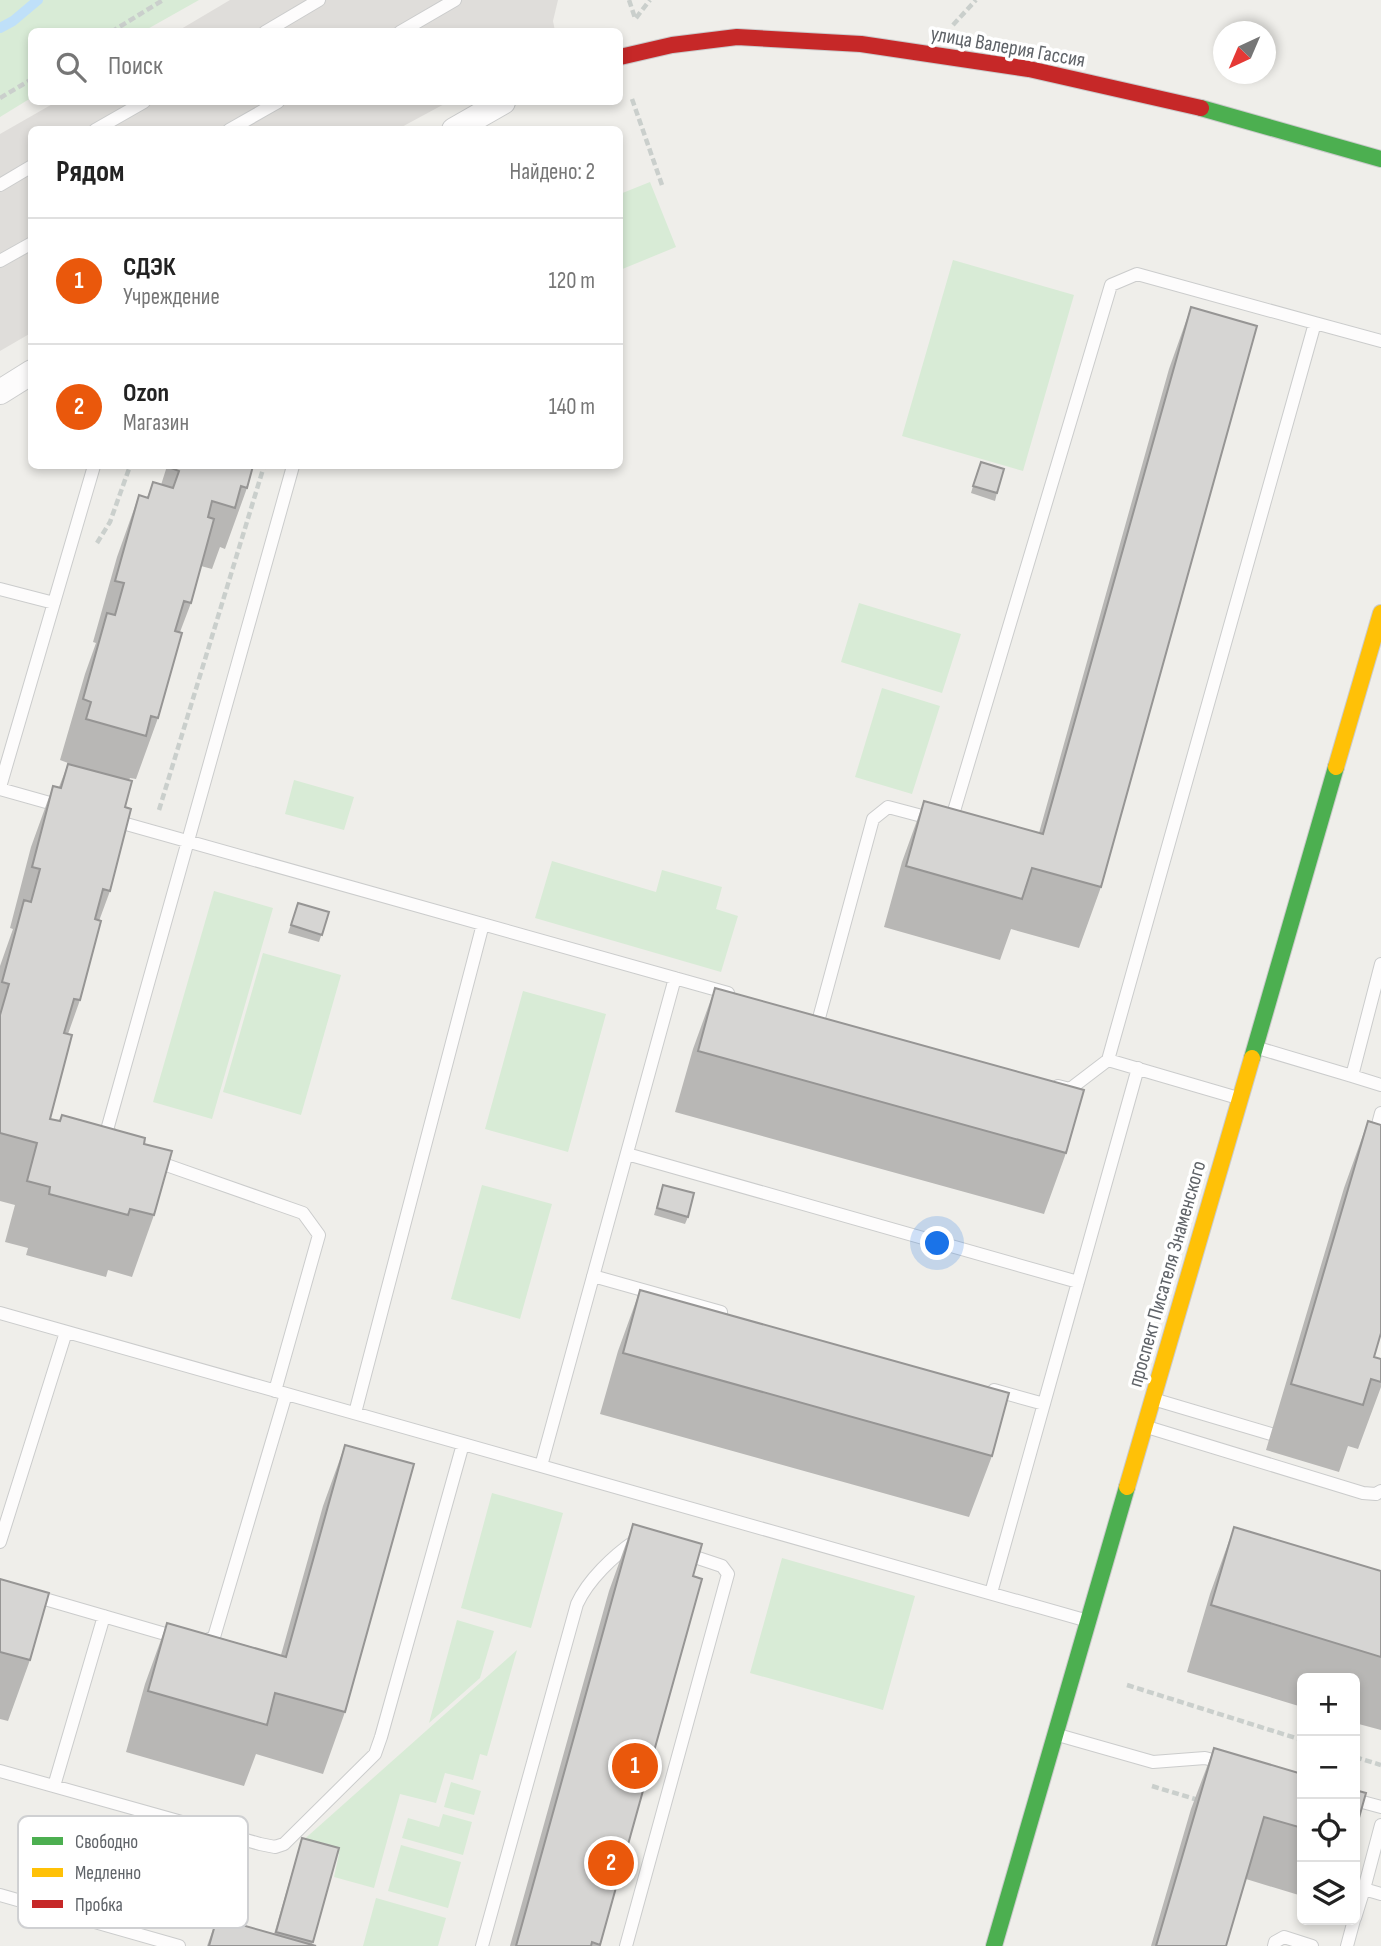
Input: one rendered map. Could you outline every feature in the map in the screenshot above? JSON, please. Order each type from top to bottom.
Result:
[{"type":"street","name":"улица Валерия Гассия","points":[[623,56],[672,44],[737,37],[861,44],[1042,72],[1197,107],[1381,159]]},
{"type":"street","points":[[461,126],[498,105]]},
{"type":"street","points":[[0,392],[28,374]]},
{"type":"street","name":"проспект Писателя Знаменского","points":[[994,1946],[1381,613]]},
{"type":"lane","points":[[272,28],[319,0]]},
{"type":"lane","points":[[407,28],[455,0]]},
{"type":"lane","points":[[102,126],[139,105]]},
{"type":"lane","points":[[236,126],[273,105]]},
{"type":"lane","points":[[0,185],[28,168]]},
{"type":"lane","points":[[0,261],[28,245]]},
{"type":"lane","points":[[819,1018],[873,819],[888,807],[937,820],[954,811],[1111,285],[1137,274],[1381,341]]},
{"type":"lane","points":[[1044,1082],[1070,1089],[1108,1060],[1315,323]]},
{"type":"lane","points":[[73,809],[0,788],[93,469]]},
{"type":"lane","points":[[16,1591],[197,1643],[214,1637],[319,1235],[303,1213],[132,1153],[107,1130],[292,469]]},
{"type":"lane","points":[[0,589],[54,603]]},
{"type":"lane","points":[[100,817],[740,996]]},
{"type":"lane","points":[[355,1413],[482,924]]},
{"type":"lane","points":[[1352,1076],[1381,964]]},
{"type":"lane","points":[[541,1466],[675,978]]},
{"type":"lane","points":[[1255,1047],[1381,1085]]},
{"type":"lane","points":[[1108,1060],[1240,1098]]},
{"type":"lane","points":[[991,1593],[1138,1068]]},
{"type":"lane","points":[[1381,1113],[1376,1132],[1381,1140]]},
{"type":"lane","points":[[626,1154],[1078,1282]]},
{"type":"lane","points":[[593,1276],[739,1318]]},
{"type":"lane","points":[[0,1313],[1088,1621]]},
{"type":"lane","points":[[0,1542],[66,1332]]},
{"type":"lane","points":[[978,1385],[1044,1404]]},
{"type":"lane","points":[[1153,1399],[1271,1434]]},
{"type":"lane","points":[[1145,1427],[1363,1493],[1376,1494],[1381,1491]]},
{"type":"lane","points":[[248,1841],[275,1847],[292,1837],[374,1754],[463,1444]]},
{"type":"lane","points":[[482,1946],[577,1604],[590,1583],[626,1547],[636,1541],[646,1542]]},
{"type":"lane","points":[[626,1946],[728,1574],[722,1566],[712,1561],[672,1549]]},
{"type":"lane","points":[[54,1786],[104,1616]]},
{"type":"lane","points":[[1056,1734],[1153,1762],[1205,1758],[1242,1768]]},
{"type":"lane","points":[[0,1771],[161,1816]]},
{"type":"lane","points":[[1360,1802],[1381,1808]]},
{"type":"lane","points":[[1360,1901],[1381,1825]]},
{"type":"lane","points":[[1364,1889],[1381,1894]]},
{"type":"lane","points":[[0,1895],[18,1900]]},
{"type":"lane","points":[[1347,1946],[1352,1925]]},
{"type":"lane","points":[[116,1928],[179,1946]]},
{"type":"lane","points":[[1274,1946],[1275,1942],[1284,1937],[1312,1946]]},
{"type":"path","points":[[118,28],[163,0]]},
{"type":"path","points":[[629,0],[636,19],[650,0]]},
{"type":"path","points":[[953,25],[976,0]]},
{"type":"path","points":[[0,98],[28,81]]},
{"type":"path","points":[[632,99],[662,185]]},
{"type":"path","points":[[153,832],[263,469]]},
{"type":"path","points":[[1127,1685],[1297,1738]]},
{"type":"path","points":[[1360,1758],[1381,1765]]},
{"type":"path","points":[[1143,1784],[1209,1804]]},
{"type":"shaded area","points":[[230,0],[558,0],[553,21],[554,28],[183,28]]},
{"type":"shaded area","points":[[51,105],[442,105],[404,126],[28,126],[28,335],[0,351],[0,134]]},
{"type":"green space","points":[[0,0],[199,0],[149,28],[28,28],[28,100],[0,117]]},
{"type":"green space","points":[[650,182],[676,247],[623,269],[623,193]]},
{"type":"green space","points":[[953,260],[1074,295],[1023,471],[902,436]]},
{"type":"green space","points":[[859,603],[961,634],[942,693],[841,662]]},
{"type":"green space","points":[[882,688],[940,706],[912,794],[855,777]]},
{"type":"green space","points":[[294,780],[354,797],[344,830],[285,814]]},
{"type":"green space","points":[[552,861],[656,892],[662,870],[722,887],[716,909],[738,916],[721,972],[535,918]]},
{"type":"green space","points":[[214,891],[273,908],[212,1119],[153,1102]]},
{"type":"green space","points":[[263,953],[341,975],[301,1115],[223,1092]]},
{"type":"green space","points":[[523,991],[606,1014],[568,1152],[485,1129]]},
{"type":"green space","points":[[482,1185],[552,1204],[520,1319],[451,1299]]},
{"type":"green space","points":[[492,1493],[563,1513],[531,1628],[461,1608]]},
{"type":"green space","points":[[782,1558],[915,1596],[883,1710],[750,1673]]},
{"type":"green space","points":[[457,1620],[494,1631],[480,1678],[429,1723]]},
{"type":"green space","points":[[517,1650],[487,1756],[480,1754],[473,1780],[445,1773],[436,1803],[400,1794],[374,1888],[334,1877],[339,1854],[300,1843]]},
{"type":"green space","points":[[451,1782],[481,1791],[474,1815],[444,1807]]},
{"type":"green space","points":[[443,1814],[472,1822],[463,1855],[402,1838],[408,1818],[439,1827]]},
{"type":"green space","points":[[401,1845],[461,1862],[448,1908],[388,1891]]},
{"type":"green space","points":[[376,1898],[446,1918],[438,1946],[363,1946]]},
{"type":"building","points":[[1191,307],[1257,326],[1101,887],[1032,868],[1022,899],[906,866],[924,801],[1043,834]]},
{"type":"building","points":[[981,462],[1004,469],[997,493],[973,486]]},
{"type":"building","points":[[174,469],[252,469],[247,488],[241,486],[235,508],[212,501],[208,517],[214,519],[191,603],[184,601],[175,631],[182,633],[158,718],[151,716],[146,736],[86,719],[91,702],[83,699],[107,613],[115,615],[124,583],[115,581],[139,495],[148,498],[153,482],[173,488],[179,471]]},
{"type":"building","points":[[68,764],[132,781],[125,807],[131,809],[110,891],[103,889],[95,919],[101,921],[80,1000],[74,999],[64,1033],[72,1035],[50,1119],[60,1121],[62,1115],[145,1138],[144,1144],[172,1151],[154,1215],[130,1209],[128,1215],[49,1194],[50,1187],[27,1181],[37,1143],[0,1133],[0,1015],[9,984],[2,982],[24,900],[31,902],[40,869],[32,867],[53,786],[61,788]]},
{"type":"building","points":[[298,903],[329,912],[322,935],[291,925]]},
{"type":"building","points":[[715,988],[1084,1090],[1066,1153],[698,1051]]},
{"type":"building","points":[[1368,1121],[1381,1125],[1381,1333],[1374,1357],[1381,1359],[1381,1382],[1371,1379],[1363,1405],[1291,1384]]},
{"type":"building","points":[[663,1185],[694,1193],[688,1217],[657,1208]]},
{"type":"building","points":[[640,1290],[1009,1393],[992,1456],[623,1353]]},
{"type":"building","points":[[345,1445],[414,1464],[345,1712],[275,1693],[267,1725],[148,1691],[167,1623],[286,1657]]},
{"type":"building","points":[[633,1524],[702,1544],[693,1576],[702,1579],[600,1945],[592,1942],[591,1946],[516,1946]]},
{"type":"building","points":[[1234,1527],[1381,1571],[1381,1657],[1211,1605]]},
{"type":"building","points":[[0,1579],[49,1593],[30,1660],[0,1652]]},
{"type":"building","points":[[1214,1748],[1297,1773],[1297,1827],[1264,1817],[1226,1946],[1156,1946]]},
{"type":"building","points":[[1360,1791],[1366,1793],[1360,1814]]},
{"type":"building","points":[[302,1838],[339,1848],[313,1942],[276,1932]]},
{"type":"building","points":[[248,1927],[316,1946],[209,1946],[214,1928]]},
{"type":"waterway","points":[[0,28],[38,0]]},
{"type":"traffic: fast","points":[[1201,108],[1381,159]]},
{"type":"traffic: fast","points":[[1252,1058],[1336,767]]},
{"type":"traffic: fast","points":[[994,1946],[1127,1487]]},
{"type":"traffic: slow","points":[[1336,767],[1381,613]]},
{"type":"traffic: slow","points":[[1127,1487],[1252,1058]]},
{"type":"traffic: jam","points":[[623,56],[672,45],[737,37],[861,44],[1029,69],[1201,108]]},
{"type":"place","name":"СДЭК","points":[[635,1766]]},
{"type":"place","name":"Ozon","points":[[611,1863]]}]
